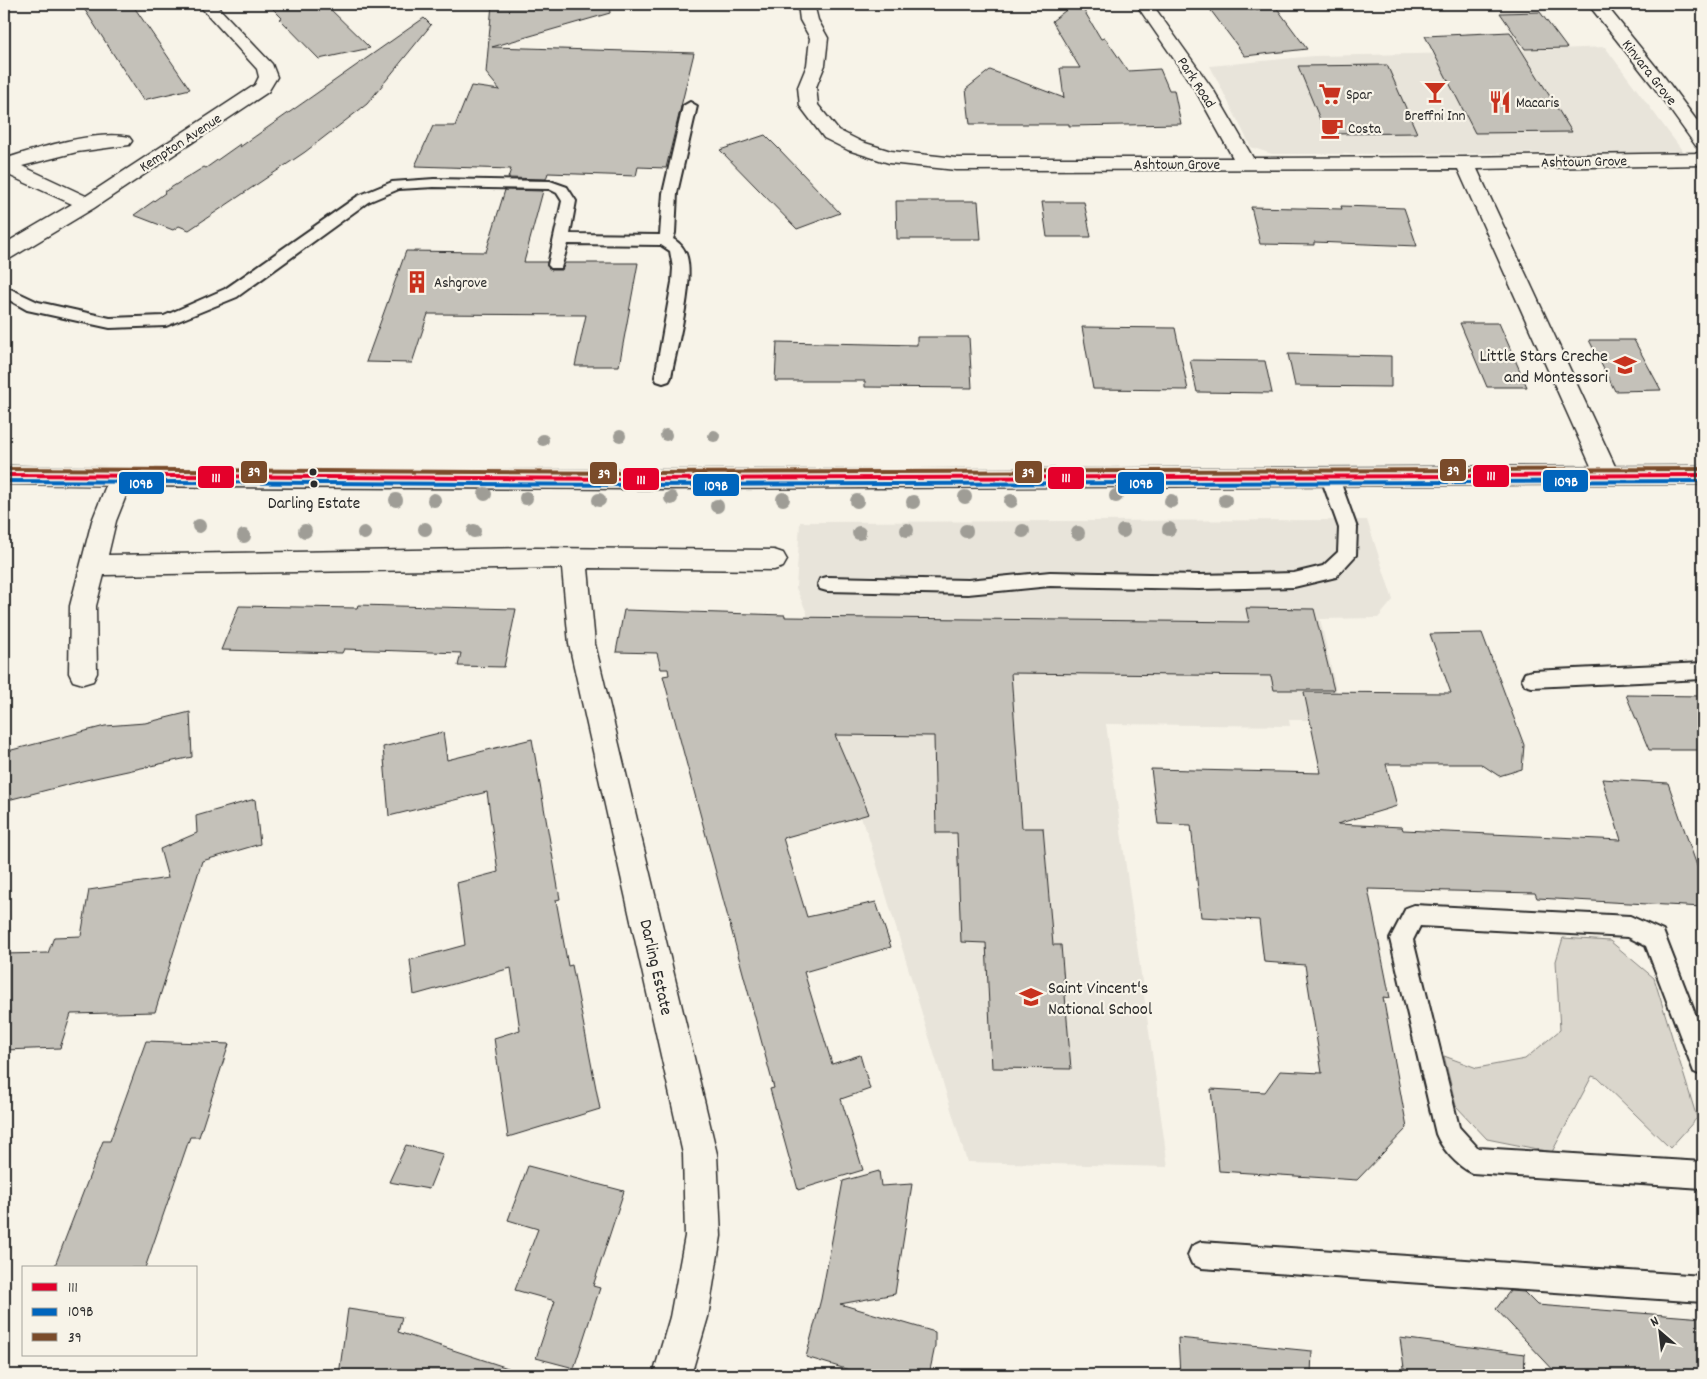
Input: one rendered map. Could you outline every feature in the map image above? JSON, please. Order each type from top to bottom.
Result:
[{"type":"street","name":"Kempton Avenue","points":[[4,253],[87,204],[262,88],[268,77],[266,68],[206,4]]},
{"type":"street","name":"Ashtown Grove","points":[[806,4],[809,20],[819,38],[816,65],[807,87],[809,106],[831,134],[855,146],[889,157],[956,164],[1465,163],[1703,159]]},
{"type":"street","name":"Park Road","points":[[1144,4],[1205,91],[1246,163]]},
{"type":"street","name":"Kinvara Grove","points":[[1596,4],[1660,82],[1703,142]]},
{"type":"street","points":[[4,166],[62,148],[98,142],[122,141]]},
{"type":"street","points":[[1465,163],[1607,476]]},
{"type":"street","points":[[4,166],[87,204]]},
{"type":"street","points":[[4,475],[321,481],[1703,475]]},
{"type":"street","points":[[83,673],[83,606],[104,521],[122,478]]},
{"type":"street","points":[[92,565],[574,559],[774,560]]},
{"type":"street","name":"Darling Estate","points":[[574,559],[582,644],[700,1154],[703,1236],[689,1316],[672,1375]]},
{"type":"lane","points":[[665,240],[668,234],[670,193],[690,106]]},
{"type":"lane","points":[[4,291],[33,306],[110,323],[166,321],[231,293],[363,199],[397,185],[434,183],[550,185],[559,188],[566,194],[569,201],[556,265]]},
{"type":"lane","points":[[562,239],[665,240],[671,242],[677,249],[681,259],[679,287],[663,377]]},
{"type":"lane","points":[[827,584],[968,587],[1050,579],[1200,582],[1294,580],[1329,572],[1347,555],[1348,528],[1330,478]]},
{"type":"lane","points":[[1532,679],[1703,671]]},
{"type":"lane","points":[[1703,1064],[1655,939],[1630,926],[1414,915],[1401,939],[1448,1134],[1472,1160],[1703,1175]]},
{"type":"lane","points":[[1202,1255],[1703,1290]]},
{"type":"shaded area","points":[[1605,47],[1687,157],[1640,157],[1629,153],[1272,154],[1251,147],[1210,66],[1314,56],[1462,53]]},
{"type":"shaded area","name":"Saint Vincent's National School","points":[[1367,520],[1393,600],[1378,618],[1320,619],[1343,720],[1289,720],[1290,726],[1106,724],[1168,1167],[967,1162],[867,832],[812,699],[807,613],[796,588],[800,522]]},
{"type":"shaded area","points":[[1563,938],[1610,941],[1654,978],[1697,1118],[1670,1148],[1598,1078],[1592,1076],[1552,1152],[1487,1139],[1456,1106],[1444,1056],[1477,1068],[1525,1059],[1560,1030],[1556,961]]},
{"type":"building","points":[[81,4],[132,4],[190,89],[143,100]]},
{"type":"building","points":[[268,4],[325,4],[370,48],[319,59]]},
{"type":"building","points":[[492,4],[609,4],[610,13],[492,47],[694,53],[666,168],[638,167],[636,176],[548,173],[546,179],[508,178],[511,169],[415,166],[433,126],[455,126],[471,86],[500,90],[486,73]]},
{"type":"building","points":[[1074,4],[1080,4],[1101,39],[1105,38],[1128,71],[1160,69],[1169,90],[1174,90],[1181,124],[1069,126],[1069,124],[970,124],[966,89],[990,70],[1064,98],[1060,68],[1080,68],[1052,21]]},
{"type":"building","points":[[1206,4],[1245,4],[1250,10],[1276,7],[1307,49],[1245,56]]},
{"type":"building","points":[[1540,12],[1567,48],[1525,49],[1500,13]]},
{"type":"building","points":[[424,18],[431,25],[367,104],[305,152],[189,230],[179,226],[173,230],[134,215],[164,192],[204,167],[206,168],[240,144],[240,147]]},
{"type":"building","points":[[1510,32],[1572,132],[1475,133],[1425,36]]},
{"type":"building","points":[[1387,65],[1417,133],[1326,134],[1298,66]]},
{"type":"building","points":[[765,135],[840,213],[797,229],[720,150]]},
{"type":"building","name":"Ashgrove","points":[[505,190],[543,191],[524,262],[547,262],[547,266],[551,270],[562,270],[565,263],[638,263],[619,366],[575,366],[586,315],[428,314],[412,363],[366,362],[406,251],[486,252]]},
{"type":"building","points":[[896,201],[978,201],[981,239],[897,239]]},
{"type":"building","points":[[1042,202],[1084,202],[1091,237],[1047,237]]},
{"type":"building","points":[[1341,206],[1404,208],[1417,246],[1314,242],[1314,245],[1260,244],[1251,207],[1342,209]]},
{"type":"building","points":[[1460,323],[1499,323],[1527,387],[1487,387]]},
{"type":"building","points":[[1082,327],[1175,328],[1188,390],[1093,389]]},
{"type":"building","points":[[917,337],[969,337],[972,388],[865,387],[865,381],[775,381],[777,342],[917,345]]},
{"type":"building","name":"Little Stars Creche and Montessori","points":[[1589,340],[1634,340],[1661,390],[1615,391]]},
{"type":"building","points":[[1288,354],[1391,356],[1391,387],[1295,386]]},
{"type":"building","points":[[1190,360],[1265,361],[1272,393],[1197,392]]},
{"type":"building","points":[[358,605],[516,609],[504,667],[458,666],[461,653],[344,649],[342,653],[221,650],[239,606],[357,608]]},
{"type":"building","points":[[1246,608],[1314,609],[1334,690],[1274,690],[1271,676],[1011,673],[1022,828],[1043,828],[1053,945],[1061,945],[1071,1069],[992,1068],[986,943],[961,942],[957,833],[936,833],[934,736],[835,735],[869,814],[783,838],[807,917],[876,902],[891,947],[804,972],[832,1064],[860,1055],[870,1089],[841,1099],[863,1170],[798,1190],[770,1089],[774,1088],[663,676],[669,675],[668,669],[661,669],[657,653],[616,652],[624,610],[785,615],[785,617],[1249,622]]},
{"type":"building","points":[[1482,633],[1524,745],[1522,769],[1499,776],[1481,764],[1386,764],[1397,806],[1337,824],[1402,827],[1403,830],[1621,840],[1602,779],[1668,783],[1703,883],[1703,907],[1537,898],[1535,893],[1368,889],[1390,998],[1383,997],[1407,1128],[1357,1180],[1219,1171],[1211,1089],[1265,1092],[1280,1071],[1322,1073],[1305,965],[1264,962],[1259,920],[1201,917],[1191,825],[1158,824],[1151,769],[1321,773],[1304,692],[1451,693],[1430,634]]},
{"type":"building","points":[[1626,695],[1703,696],[1703,750],[1649,750]]},
{"type":"building","points":[[190,712],[192,757],[86,780],[4,801],[4,752],[105,726],[145,723]]},
{"type":"building","points":[[443,732],[447,760],[532,739],[560,899],[556,900],[568,966],[572,965],[600,1109],[508,1137],[494,1038],[520,1030],[511,968],[414,995],[410,960],[465,945],[457,883],[498,872],[487,792],[389,816],[383,747]]},
{"type":"building","points":[[255,799],[260,844],[202,861],[155,1012],[71,1014],[60,1048],[4,1050],[4,954],[48,953],[54,937],[81,936],[89,890],[168,878],[160,849],[197,833],[196,816]]},
{"type":"building","points":[[146,1041],[229,1044],[199,1137],[190,1137],[146,1266],[55,1266],[103,1141],[110,1141]]},
{"type":"building","points":[[406,1145],[443,1154],[429,1189],[389,1182]]},
{"type":"building","points":[[528,1166],[624,1191],[593,1286],[600,1288],[574,1368],[536,1358],[555,1301],[515,1290],[538,1229],[508,1220]]},
{"type":"building","points":[[879,1171],[881,1186],[912,1184],[895,1294],[840,1304],[935,1332],[935,1346],[929,1375],[866,1375],[806,1357],[821,1299],[843,1181]]},
{"type":"building","points":[[1510,1291],[1524,1292],[1537,1305],[1703,1318],[1703,1375],[1558,1375],[1496,1309]]},
{"type":"building","points":[[348,1309],[402,1317],[398,1332],[511,1369],[509,1375],[339,1375]]},
{"type":"building","points":[[1178,1338],[1312,1351],[1311,1375],[1180,1375]]},
{"type":"building","points":[[1400,1338],[1525,1354],[1524,1375],[1405,1375]]},
{"type":"transit line","name":"39","points":[[4,469],[429,473],[1703,469]]},
{"type":"transit line","name":"111","points":[[4,475],[429,479],[1703,475]]},
{"type":"transit line","name":"109B","points":[[4,481],[429,485],[1703,481]]},
{"type":"place","name":"Breffni Inn","points":[[1435,92]]},
{"type":"place","name":"Spar","points":[[1330,94]]},
{"type":"place","name":"Macaris","points":[[1500,102]]},
{"type":"place","name":"Costa","points":[[1332,128]]},
{"type":"place","name":"Ashgrove","points":[[417,282]]},
{"type":"place","name":"Little Stars Creche and Montessori","points":[[1625,365]]},
{"type":"place","name":"Darling Estate","points":[[314,484]]},
{"type":"place","name":"Saint Vincent's National School","points":[[1031,997]]}]
